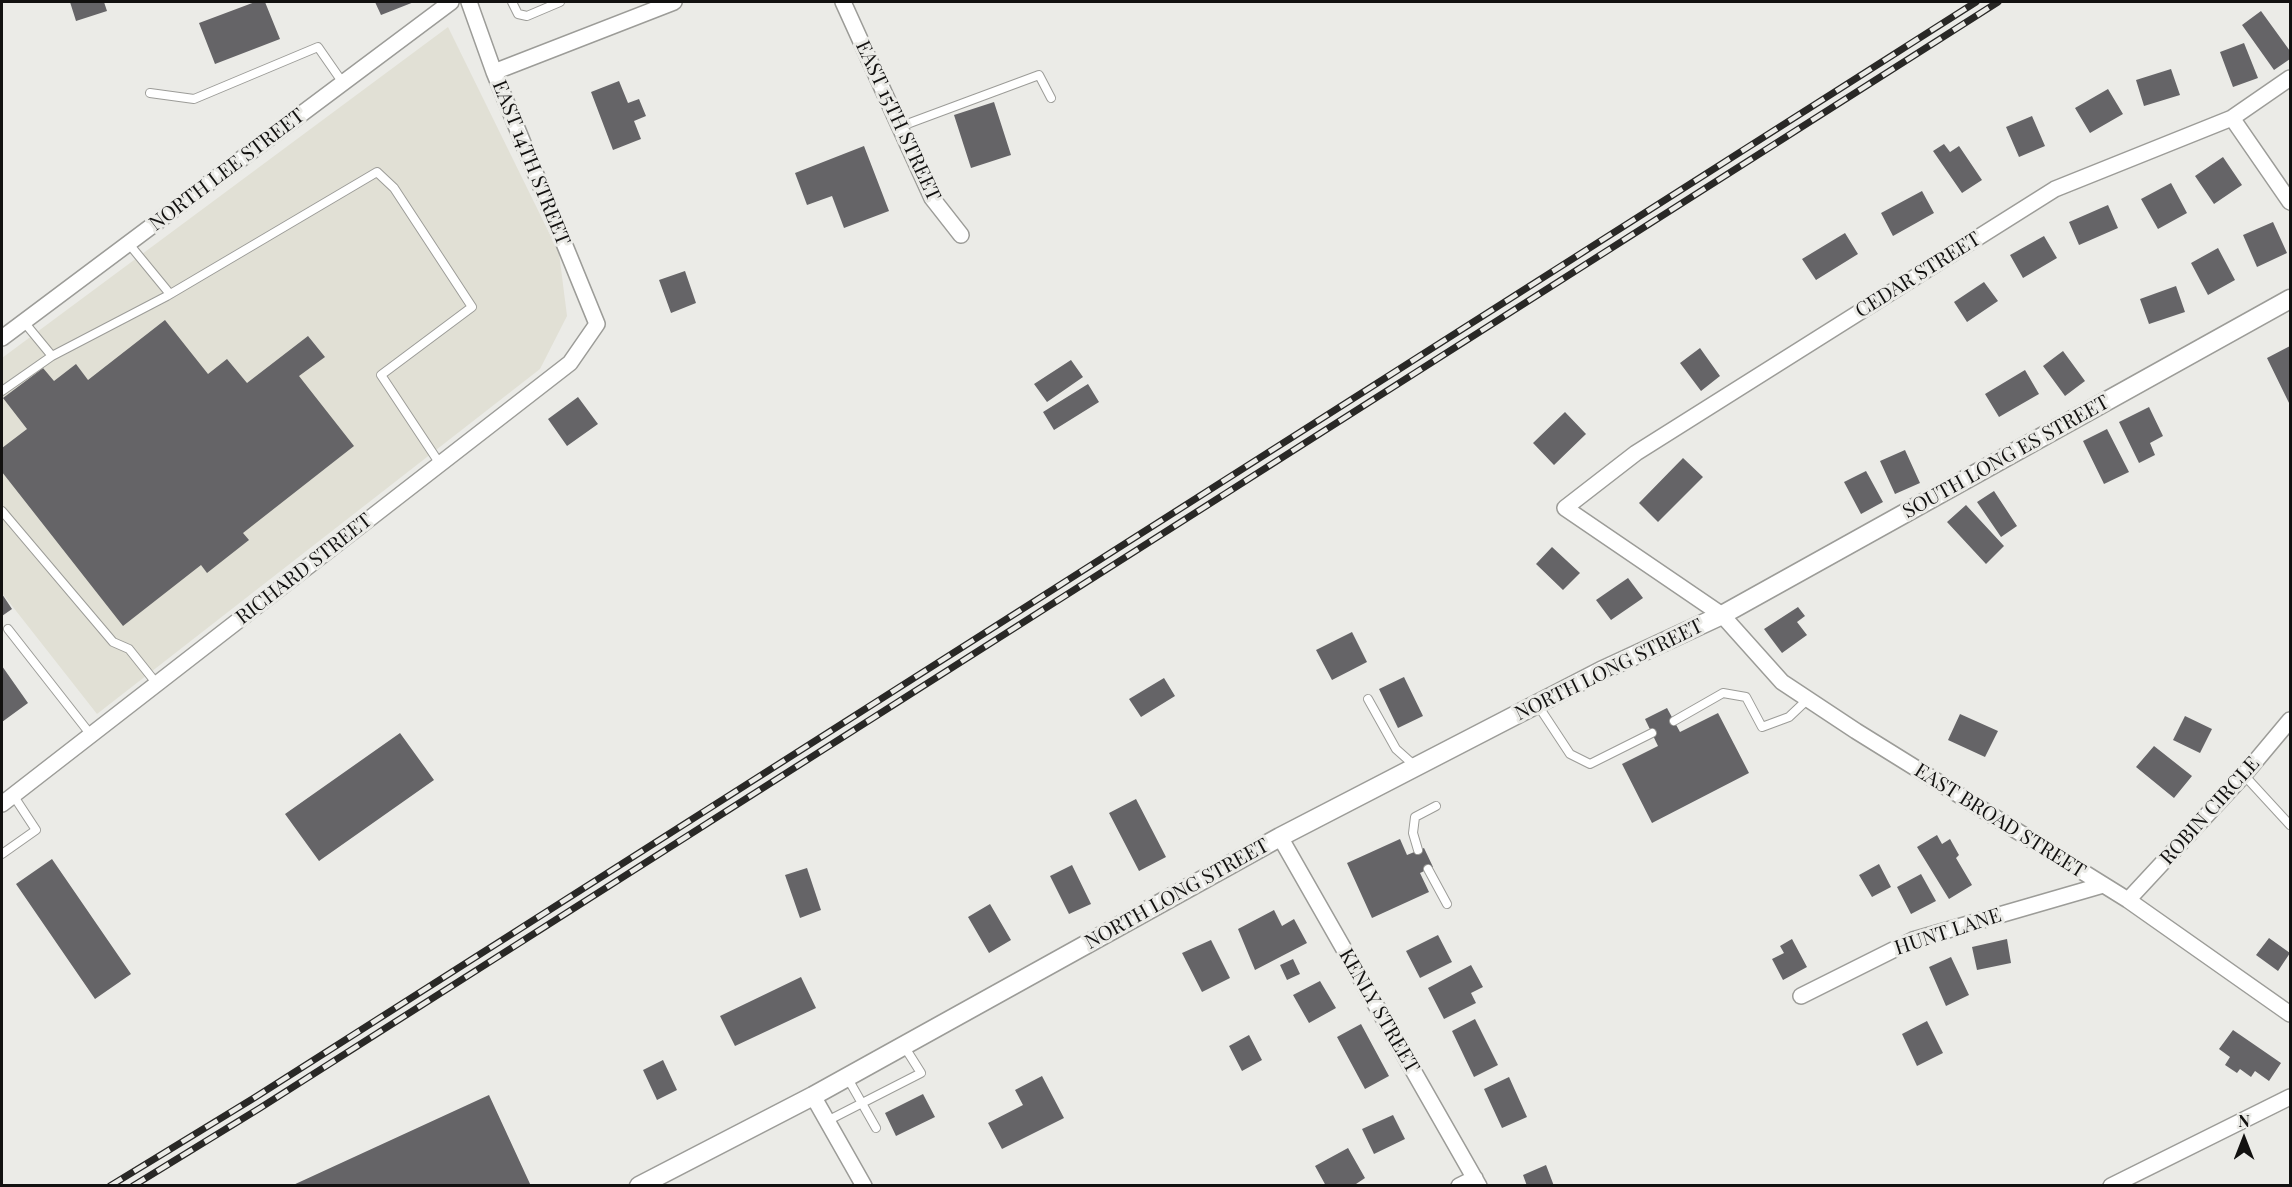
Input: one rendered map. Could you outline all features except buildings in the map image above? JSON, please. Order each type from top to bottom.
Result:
[{"type":"street","name":"NORTH LEE STREET","points":[[2,338],[451,2]]},
{"type":"street","name":"EAST 14TH STREET","points":[[469,2],[494,72],[597,324]]},
{"type":"street","points":[[494,72],[674,2]]},
{"type":"street","name":"EAST 15TH STREET","points":[[843,2],[932,198],[961,235]]},
{"type":"street","name":"CEDAR STREET","points":[[1565,508],[1636,453],[2055,189],[2232,118],[2290,78]]},
{"type":"street","points":[[2232,118],[2290,202]]},
{"type":"street","name":"SOUTH LONG ES STREET","points":[[1722,615],[2290,299]]},
{"type":"street","name":"RICHARD STREET","points":[[7,800],[570,363],[597,324]]},
{"type":"street","name":"EAST BROAD STREET","points":[[1565,508],[1722,615],[1782,681],[2128,900],[2290,1014]]},
{"type":"street","name":"NORTH LONG STREET","points":[[639,1185],[813,1096],[1280,837],[1537,704],[1722,615]]},
{"type":"street","name":"ROBIN CIRCLE","points":[[2128,900],[2244,775],[2290,720]]},
{"type":"street","name":"KENLY STREET","points":[[1280,837],[1477,1182]]},
{"type":"street","name":"HUNT LANE","points":[[1801,996],[1913,940],[2103,885]]},
{"type":"street","points":[[813,1096],[864,1185]]},
{"type":"street","points":[[2111,1185],[2290,1097]]},
{"type":"street","points":[[1459,1185],[1477,1182]]},
{"type":"lane","points":[[512,2],[518,14],[527,16],[560,2]]},
{"type":"lane","points":[[150,93],[194,99],[318,47],[343,83]]},
{"type":"lane","points":[[899,126],[1039,75],[1051,98]]},
{"type":"lane","points":[[2,391],[52,356],[170,294],[377,172],[394,188],[472,307],[381,375],[440,464]]},
{"type":"lane","points":[[129,244],[170,294]]},
{"type":"lane","points":[[24,321],[52,356]]},
{"type":"lane","points":[[2,511],[113,642],[129,649],[157,684]]},
{"type":"lane","points":[[8,629],[91,735]]},
{"type":"lane","points":[[1674,721],[1723,693],[1746,697],[1762,727],[1789,717],[1808,699]]},
{"type":"lane","points":[[1368,699],[1396,749],[1416,767]]},
{"type":"lane","points":[[1537,704],[1570,754],[1590,764],[1652,733]]},
{"type":"lane","points":[[2244,775],[2290,825]]},
{"type":"lane","points":[[2,854],[36,830],[7,800]]},
{"type":"lane","points":[[1418,850],[1413,833],[1415,817],[1436,806]]},
{"type":"lane","points":[[1428,869],[1447,904]]},
{"type":"lane","points":[[827,1121],[921,1073],[904,1046]]},
{"type":"lane","points":[[847,1077],[876,1128]]},
{"type":"shaded area","points":[[448,27],[559,253],[567,316],[540,369],[97,714],[2,593],[2,358]]},
{"type":"railway","points":[[110,1186],[254,1098],[1976,2]]},
{"type":"railway","points":[[133,1186],[260,1108],[1998,2]]}]
